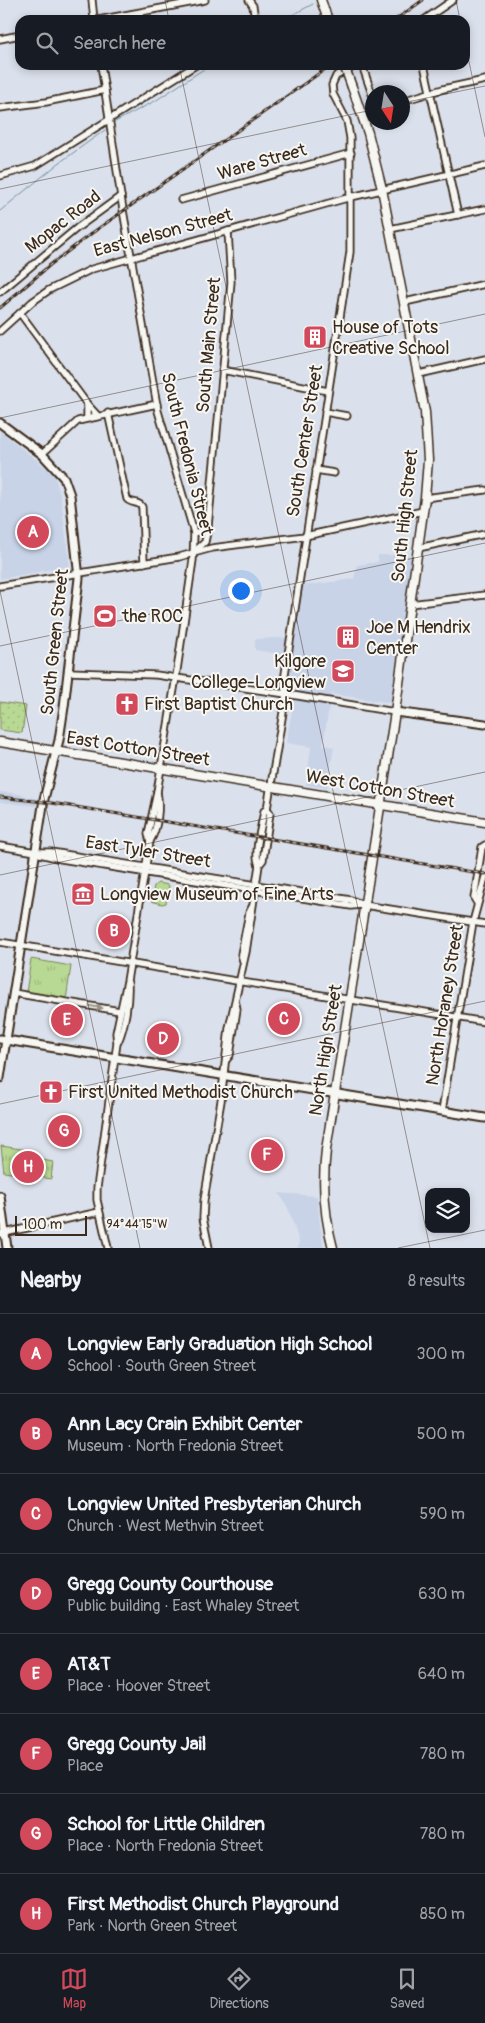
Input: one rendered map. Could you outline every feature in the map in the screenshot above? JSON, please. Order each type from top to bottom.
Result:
[{"type":"main road","points":[[321,0],[326,15]]},
{"type":"main road","name":"South High Street","points":[[346,70],[368,133],[382,189],[405,302],[425,412],[428,441],[425,498],[395,712],[372,857]]},
{"type":"main road","name":"East Cotton Street","points":[[0,742],[271,786]]},
{"type":"main road","name":"West Cotton Street","points":[[271,786],[485,822]]},
{"type":"main road","name":"North High Street","points":[[333,1248],[325,1210],[323,1180],[334,1093],[372,857]]},
{"type":"street","points":[[92,0],[94,15]]},
{"type":"street","points":[[125,15],[205,0]]},
{"type":"street","points":[[249,0],[253,6],[254,15]]},
{"type":"street","points":[[431,15],[452,0]]},
{"type":"street","points":[[0,38],[15,36]]},
{"type":"street","name":"South Fredonia Street","points":[[102,70],[121,196],[157,404],[162,427],[194,533],[194,553],[157,792],[159,801],[153,819],[154,835],[150,841],[128,981]]},
{"type":"street","points":[[0,176],[35,166],[188,70]]},
{"type":"street","name":"South Center Street","points":[[209,1248],[203,1218],[203,1204],[224,1075],[227,1059],[230,1055],[243,961],[241,954],[248,913],[252,907],[259,864],[263,860],[263,838],[270,812],[268,809],[286,694],[284,685],[305,536],[350,252],[351,153],[349,130],[333,92],[333,80],[347,70]]},
{"type":"street","points":[[364,70],[369,85]]},
{"type":"street","points":[[425,70],[458,215]]},
{"type":"street","points":[[410,99],[485,80]]},
{"type":"street","points":[[0,108],[46,102],[105,90]]},
{"type":"street","name":"Ware Street","points":[[181,200],[351,153]]},
{"type":"street","name":"East Nelson Street","points":[[0,331],[49,290],[92,268],[351,197],[485,166]]},
{"type":"street","name":"Mopac Road","points":[[0,292],[77,228],[121,196]]},
{"type":"street","points":[[390,229],[485,209]]},
{"type":"street","name":"South Main Street","points":[[194,553],[205,542],[231,282],[228,231]]},
{"type":"street","points":[[405,302],[485,284]]},
{"type":"street","points":[[20,313],[87,404],[98,416]]},
{"type":"street","points":[[418,374],[485,359]]},
{"type":"street","points":[[222,370],[328,391]]},
{"type":"street","points":[[87,404],[87,418]]},
{"type":"street","points":[[42,454],[74,423],[108,413],[157,404]]},
{"type":"street","points":[[325,412],[347,416]]},
{"type":"street","points":[[108,413],[127,499],[142,507],[144,563]]},
{"type":"street","name":"South Green Street","points":[[0,423],[42,454],[58,469],[67,484],[79,572],[69,672],[56,752],[44,803],[13,993],[3,1040],[0,1078]]},
{"type":"street","points":[[316,470],[334,473]]},
{"type":"street","points":[[425,498],[485,490]]},
{"type":"street","points":[[0,586],[144,563],[216,547],[305,536],[423,511]]},
{"type":"street","points":[[194,533],[203,530],[207,521]]},
{"type":"street","points":[[418,548],[485,534]]},
{"type":"street","points":[[410,604],[485,595]]},
{"type":"street","points":[[69,672],[148,674],[176,677],[395,712],[485,724]]},
{"type":"street","name":"North Horaney Street","points":[[477,903],[474,898],[482,847],[485,845]]},
{"type":"street","name":"East Tyler Street","points":[[0,846],[36,852],[50,857],[145,870],[351,906],[364,905],[485,924]]},
{"type":"street","name":"North Horaney Street","points":[[442,1112],[473,922],[485,877]]},
{"type":"street","points":[[0,942],[130,965],[485,1022]]},
{"type":"street","points":[[118,1043],[116,1033],[128,981]]},
{"type":"street","points":[[108,1248],[99,1212],[97,1188],[128,981]]},
{"type":"street","points":[[13,993],[120,1011]]},
{"type":"street","points":[[3,1040],[485,1118]]},
{"type":"street","points":[[0,1196],[3,1234],[8,1248]]},
{"type":"street","points":[[3,1234],[99,1212]]},
{"type":"shaded area","points":[[0,431],[43,465],[55,477],[61,498],[70,566],[0,579]]},
{"type":"shaded area","name":"Kilgore College-Longview","points":[[378,555],[412,555],[391,703],[331,694],[323,745],[334,747],[327,788],[306,785],[311,747],[286,743],[296,688],[287,686],[291,656],[255,650],[255,639],[294,637],[301,586],[354,579],[357,565],[378,562]]},
{"type":"shaded area","points":[[0,792],[15,793],[37,799],[36,806],[0,802]]},
{"type":"shaded area","points":[[279,1193],[317,1196],[324,1248],[297,1248],[299,1242],[288,1208]]},
{"type":"green space","points":[[0,702],[26,706],[22,733],[0,730]]},
{"type":"green space","points":[[158,883],[169,885],[166,903],[162,904],[151,901],[154,886]]},
{"type":"green space","points":[[31,959],[71,966],[66,1000],[26,993]]},
{"type":"green space","points":[[1,1146],[28,1150],[27,1154],[32,1155],[32,1158],[53,1162],[51,1179],[4,1172]]},
{"type":"waterway","points":[[292,15],[313,4]]},
{"type":"waterway","points":[[115,122],[155,101],[202,70]]},
{"type":"waterway","points":[[0,211],[59,163],[105,130]]},
{"type":"railway","points":[[402,15],[423,0]]},
{"type":"railway","points":[[0,308],[50,265],[92,233],[324,70]]},
{"type":"railway","points":[[0,797],[52,803],[485,874]]},
{"type":"place","name":"House of Tots Creative School","points":[[315,337]]},
{"type":"place","name":"Longview Early Graduation High School","points":[[33,532]]},
{"type":"place","name":"the ROC","points":[[105,616]]},
{"type":"place","name":"Joe M Hendrix Center","points":[[348,637]]},
{"type":"place","name":"Kilgore College-Longview","points":[[343,671]]},
{"type":"place","name":"First Baptist Church","points":[[127,704]]},
{"type":"place","name":"Longview Museum of Fine Arts","points":[[83,894]]},
{"type":"place","name":"Ann Lacy Crain Exhibit Center","points":[[114,931]]},
{"type":"place","name":"Longview United Presbyterian Church","points":[[284,1019]]},
{"type":"place","name":"AT&T","points":[[67,1020]]},
{"type":"place","name":"Gregg County Courthouse","points":[[163,1039]]},
{"type":"place","name":"First United Methodist Church","points":[[51,1092]]},
{"type":"place","name":"School for Little Children","points":[[64,1131]]},
{"type":"place","name":"Gregg County Jail","points":[[267,1155]]},
{"type":"place","name":"First Methodist Church Playground","points":[[28,1167]]}]
